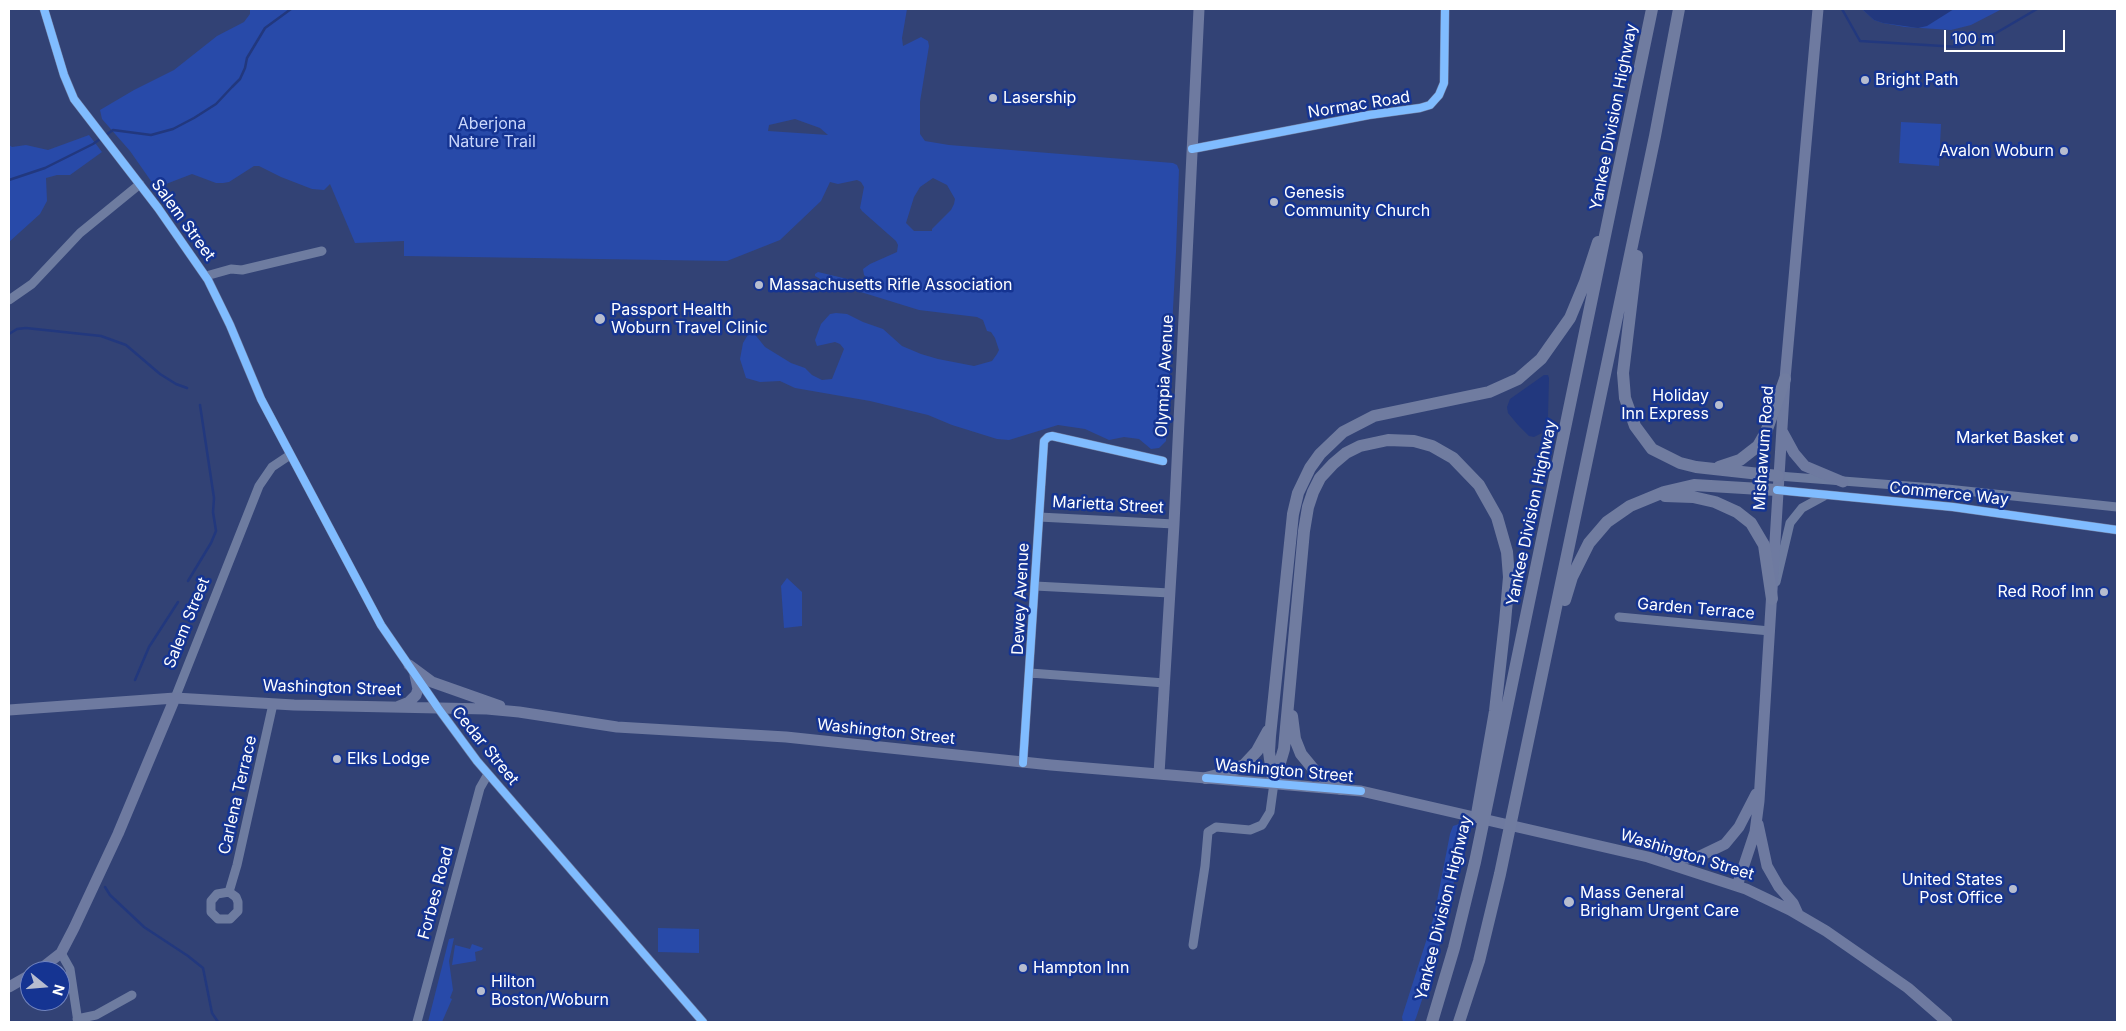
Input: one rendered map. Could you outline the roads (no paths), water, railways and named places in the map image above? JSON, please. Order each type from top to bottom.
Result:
[{"type":"highway","name":"Yankee Division Highway","points":[[1432,1022],[1454,948],[1468,891],[1619,178],[1652,9]]},
{"type":"highway","points":[[1461,1022],[1500,874],[1680,9]]},
{"type":"highway","points":[[1655,136],[1626,342],[1623,373],[1628,411],[1635,426],[1652,449],[1680,463],[1706,468],[1778,476]]},
{"type":"highway","points":[[1274,783],[1269,746],[1293,514],[1298,493],[1310,468],[1330,443],[1356,424],[1382,414],[1489,392],[1518,379],[1541,359],[1560,334],[1575,306],[1619,178]]},
{"type":"highway","points":[[1706,468],[1733,463],[1755,450],[1764,437],[1785,380]]},
{"type":"highway","points":[[1274,783],[1283,753],[1306,517],[1310,500],[1320,478],[1346,453],[1360,446],[1380,440],[1414,440],[1432,446],[1453,458],[1479,485],[1490,501],[1502,532],[1509,568],[1508,594],[1496,700],[1480,792],[1468,891]]},
{"type":"highway","points":[[1540,684],[1572,577],[1589,543],[1602,527],[1623,510],[1680,487],[1700,485],[1777,490]]},
{"type":"highway","points":[[1655,496],[1684,496],[1706,500],[1733,509],[1748,520],[1758,532],[1764,545],[1772,599]]},
{"type":"highway","points":[[1289,686],[1294,732],[1302,754],[1312,768],[1341,789]]},
{"type":"highway","points":[[1206,778],[1235,770],[1248,762],[1262,743],[1271,722]]},
{"type":"main road","name":"Olympia Avenue","points":[[1159,774],[1174,524],[1200,9]]},
{"type":"main road","name":"Mishawum Road","points":[[1736,886],[1758,819],[1785,380],[1818,9]]},
{"type":"main road","points":[[1782,430],[1794,453],[1805,466],[1843,482]]},
{"type":"main road","points":[[399,706],[409,702],[416,695],[418,689],[412,670]]},
{"type":"main road","points":[[412,670],[442,686],[518,712]]},
{"type":"main road","name":"Washington Street","points":[[9,710],[175,698],[273,704],[476,708],[518,712],[617,728],[786,737],[1023,763],[1341,789],[1386,796],[1648,857],[1736,886],[1798,914],[1883,970],[1920,998],[1947,1022]]},
{"type":"main road","name":"Salem Street","points":[[50,961],[60,953],[109,854],[175,698]]},
{"type":"main road","points":[[1648,857],[1681,860],[1698,857],[1718,849],[1732,838],[1740,828],[1753,802],[1761,778]]},
{"type":"main road","points":[[1758,819],[1768,866],[1779,887],[1793,903],[1798,914]]},
{"type":"street","name":"Salem Street","points":[[44,9],[71,92],[79,107],[140,184],[206,276],[223,310],[257,392],[290,455],[268,472],[259,486],[175,698]]},
{"type":"street","name":"Normac Road","points":[[1192,149],[1369,114],[1420,108],[1430,105],[1439,95],[1444,83],[1445,9]]},
{"type":"street","points":[[9,300],[32,284],[80,233],[140,184]]},
{"type":"street","points":[[206,276],[230,269],[242,270],[322,252]]},
{"type":"street","name":"Dewey Avenue","points":[[1023,763],[1043,444],[1047,438],[1054,437],[1163,461]]},
{"type":"street","name":"Cedar Street","points":[[290,455],[381,625],[438,708],[488,774],[703,1022]]},
{"type":"street","name":"Commerce Way","points":[[1778,476],[1947,489],[2117,507]]},
{"type":"street","name":"Commerce Way","points":[[1777,490],[1953,507],[2117,530]]},
{"type":"street","points":[[1772,599],[1790,524],[1802,508],[1825,496]]},
{"type":"street","name":"Marietta Street","points":[[1039,517],[1174,524]]},
{"type":"street","points":[[1035,586],[1170,593]]},
{"type":"street","name":"Garden Terrace","points":[[1619,617],[1770,631]]},
{"type":"street","points":[[1030,673],[1165,683]]},
{"type":"street","name":"Carlena Terrace","points":[[228,892],[239,858],[273,704]]},
{"type":"street","name":"Forbes Road","points":[[418,1022],[480,788],[488,774]]},
{"type":"street","points":[[1193,945],[1208,832],[1216,827],[1250,830],[1262,825],[1270,812],[1274,783]]},
{"type":"street","points":[[60,953],[69,966],[78,1020],[96,1014],[132,995]]},
{"type":"waterway","points":[[9,180],[45,168],[93,144],[113,130],[151,135],[173,129],[194,118],[216,104],[240,79],[247,58],[265,28],[291,9]]},
{"type":"waterway","points":[[1842,9],[1860,41],[1959,47],[1996,33],[2037,9]]},
{"type":"waterway","points":[[9,334],[17,329],[26,328],[101,336],[126,345],[160,374],[176,384],[187,388]]},
{"type":"waterway","points":[[188,581],[211,543],[216,531],[213,512],[214,498],[200,405]]},
{"type":"waterway","points":[[135,680],[149,647],[178,602]]},
{"type":"waterway","points":[[105,887],[110,895],[144,927],[203,968],[212,1013],[218,1022]]},
{"type":"place","name":"Bright Path","points":[[1865,80]]},
{"type":"place","name":"Lasership","points":[[993,98]]},
{"type":"place","name":"Avalon Woburn","points":[[2064,151]]},
{"type":"place","name":"Genesis Community Church","points":[[1274,202]]},
{"type":"place","name":"Massachusetts Rifle Association","points":[[759,285]]},
{"type":"place","name":"Passport Health Woburn Travel Clinic","points":[[600,319]]},
{"type":"place","name":"Holiday Inn Express","points":[[1719,405]]},
{"type":"place","name":"Market Basket","points":[[2074,438]]},
{"type":"place","name":"Red Roof Inn","points":[[2104,592]]},
{"type":"place","name":"Elks Lodge","points":[[337,759]]},
{"type":"place","name":"United States Post Office","points":[[2013,889]]},
{"type":"place","name":"Mass General Brigham Urgent Care","points":[[1569,902]]},
{"type":"place","name":"Hampton Inn","points":[[1023,968]]},
{"type":"place","name":"Hilton Boston/Woburn","points":[[481,991]]},
{"type":"park label","name":"Aberjona Nature Trail","points":[[492,133]]}]
